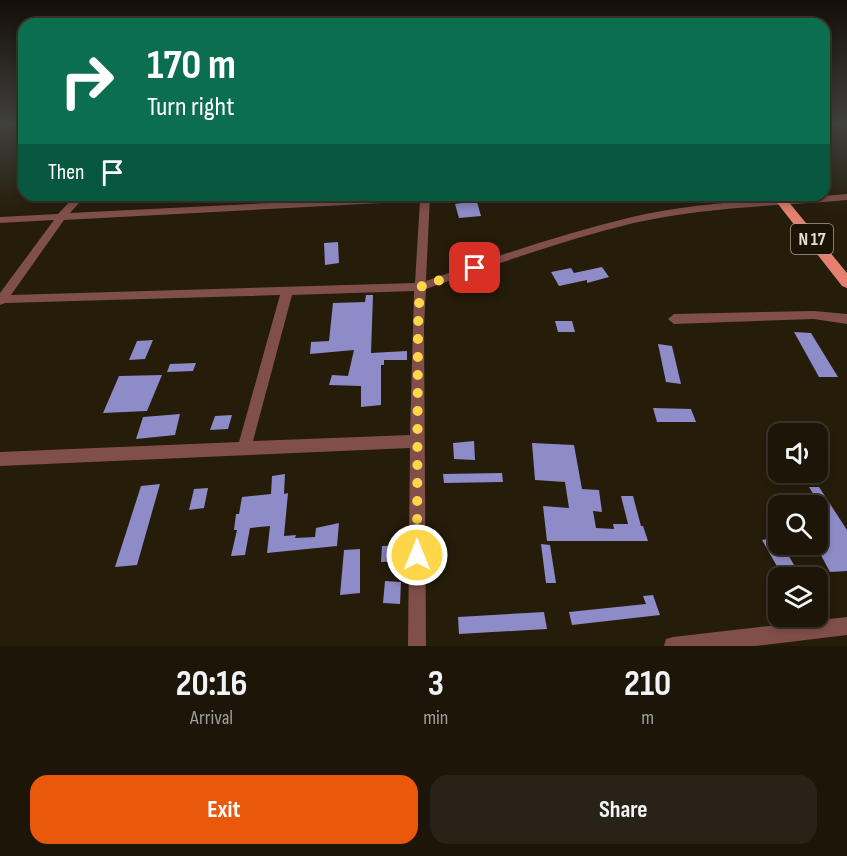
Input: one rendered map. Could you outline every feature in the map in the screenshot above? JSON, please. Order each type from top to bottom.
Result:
[{"type":"main road","name":"N 17","points":[[783,201],[847,283]]},
{"type":"street","points":[[830,198],[847,198]]},
{"type":"street","points":[[1,300],[61,217],[76,201]]},
{"type":"street","points":[[0,220],[289,201]]},
{"type":"street","points":[[417,646],[417,441],[420,287],[425,201]]},
{"type":"street","points":[[1,300],[420,287],[511,255],[634,220],[766,201]]},
{"type":"street","points":[[244,449],[287,291]]},
{"type":"street","points":[[674,318],[814,315],[847,319]]},
{"type":"street","points":[[0,459],[417,441]]},
{"type":"street","points":[[673,646],[847,626]]},
{"type":"building","points":[[477,201],[481,216],[459,218],[455,204]]},
{"type":"building","points":[[338,242],[339,263],[325,265],[324,243]]},
{"type":"building","points":[[602,267],[609,277],[587,283],[587,280],[559,286],[551,272],[571,268],[574,273]]},
{"type":"building","points":[[366,295],[373,295],[371,353],[407,351],[407,360],[384,360],[384,365],[381,365],[381,405],[361,407],[361,386],[329,385],[332,375],[348,376],[354,350],[310,354],[311,342],[329,341],[333,303],[365,302]]},
{"type":"building","points":[[555,321],[572,321],[575,332],[558,332]]},
{"type":"building","points":[[794,332],[811,333],[838,377],[819,377]]},
{"type":"building","points":[[153,340],[145,359],[129,360],[137,341]]},
{"type":"building","points":[[658,344],[672,346],[681,384],[666,382]]},
{"type":"building","points":[[196,363],[193,371],[167,372],[170,364]]},
{"type":"building","points":[[162,375],[147,411],[103,413],[119,376]]},
{"type":"building","points":[[653,408],[691,409],[696,422],[657,422]]},
{"type":"building","points":[[180,414],[175,435],[136,439],[143,417]]},
{"type":"building","points":[[232,415],[228,429],[210,430],[215,416]]},
{"type":"building","points":[[474,441],[475,460],[454,459],[453,443]]},
{"type":"building","points":[[532,443],[574,445],[582,489],[599,490],[602,512],[593,511],[596,528],[614,529],[613,524],[628,524],[621,496],[633,496],[641,526],[643,526],[648,541],[547,541],[543,506],[569,508],[565,482],[535,480]]},
{"type":"building","points":[[502,473],[503,482],[444,483],[443,474]]},
{"type":"building","points":[[285,474],[284,494],[288,493],[284,536],[315,537],[316,528],[339,523],[337,546],[267,553],[270,526],[250,528],[245,555],[231,556],[237,530],[234,530],[236,514],[239,514],[242,497],[271,494],[272,476]]},
{"type":"building","points":[[160,484],[137,565],[115,567],[141,486]]},
{"type":"building","points":[[809,487],[819,487],[824,495],[814,495]]},
{"type":"building","points":[[208,488],[204,508],[189,510],[194,489]]},
{"type":"building","points":[[828,501],[847,530],[847,571],[830,572],[821,555],[828,555]]},
{"type":"building","points":[[768,539],[768,550],[762,540]]},
{"type":"building","points":[[541,544],[550,545],[556,583],[546,583]]},
{"type":"building","points":[[401,545],[402,561],[381,562],[382,546]]},
{"type":"building","points":[[360,549],[360,593],[340,595],[344,550]]},
{"type":"building","points":[[771,555],[788,555],[795,567],[777,567]]},
{"type":"building","points":[[385,581],[401,582],[400,604],[383,603]]},
{"type":"building","points":[[653,595],[660,615],[572,625],[569,612],[646,604],[643,596]]},
{"type":"building","points":[[544,612],[547,629],[459,634],[458,617]]},
{"type":"route","points":[[417,555],[420,287],[475,268]]}]
